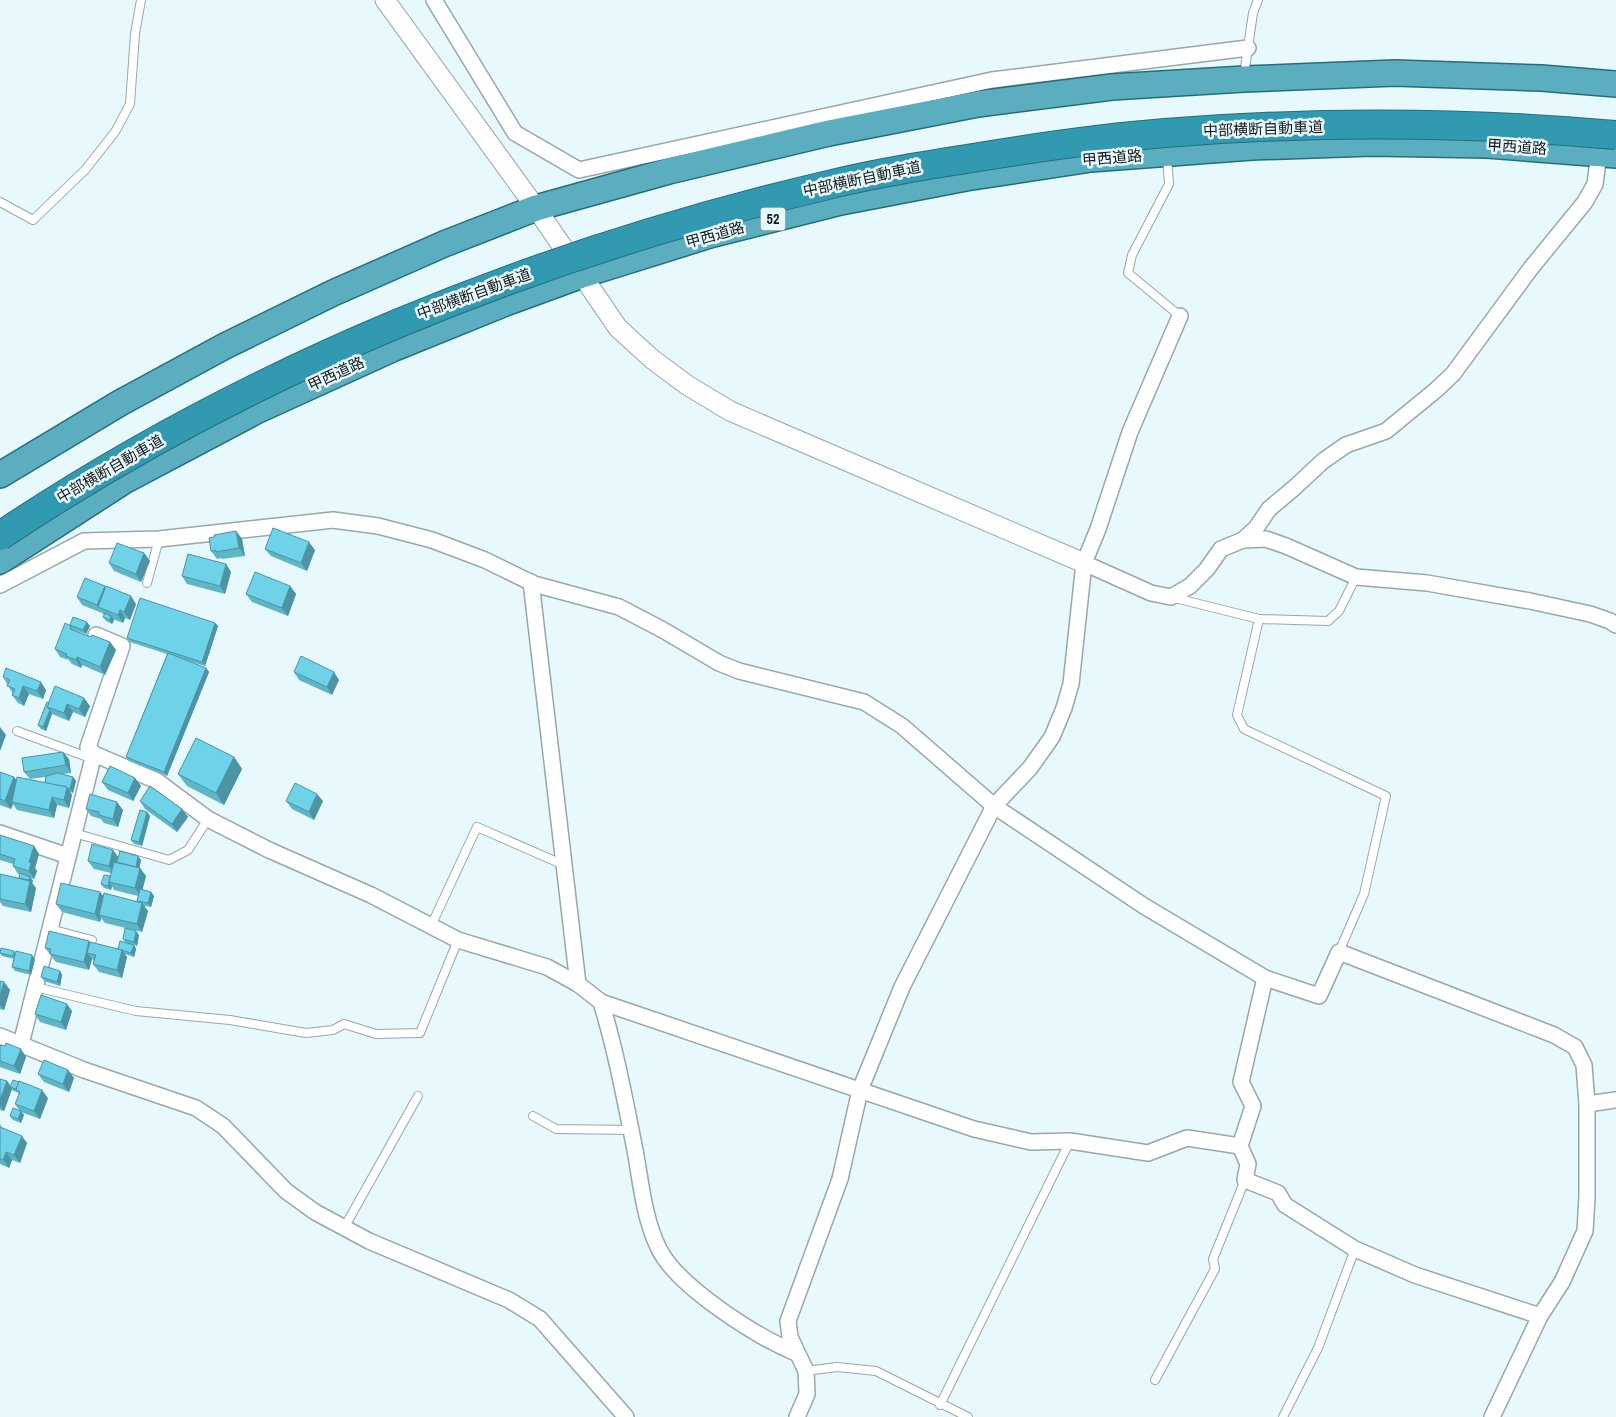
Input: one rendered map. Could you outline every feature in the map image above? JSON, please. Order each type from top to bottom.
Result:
[{"type":"highway","points":[[0,475],[120,403],[234,342],[333,293],[426,252],[536,208],[669,171],[829,133],[978,104],[1112,87],[1244,79],[1395,74],[1540,78],[1616,84]]},
{"type":"highway","name":"中部横断自動車道","points":[[0,536],[118,463],[212,411],[310,362],[409,318],[621,241],[728,210],[832,184],[1052,145],[1165,133],[1282,127],[1394,125],[1502,127],[1610,148]]},
{"type":"highway","name":"甲西道路","points":[[1,576],[124,481],[258,410],[392,349],[508,302],[582,275],[710,235],[841,202],[976,176],[1091,159],[1260,147],[1372,143],[1610,148]]},
{"type":"street","points":[[385,0],[536,208],[618,328],[652,359],[687,385],[730,411],[1151,592],[1171,597],[1190,586],[1221,549],[1243,540],[1266,539],[1356,577],[1427,583],[1530,601],[1590,614],[1616,625]]},
{"type":"street","points":[[434,0],[515,133],[579,170],[992,80],[1248,48]]},
{"type":"street","points":[[1243,540],[1256,528],[1268,509],[1323,461],[1346,445],[1386,432],[1453,374],[1530,268],[1585,202],[1595,184],[1610,148]]},
{"type":"street","points":[[796,1417],[807,1394],[806,1371],[790,1337],[788,1321],[840,1179],[860,1090],[902,987],[994,806],[1030,768],[1052,737],[1064,708],[1071,684],[1084,563],[1098,529],[1130,432],[1180,316]]},
{"type":"street","points":[[1,576],[84,541],[159,539],[333,520],[378,526],[432,540],[485,560],[531,582],[619,607],[663,630],[718,663],[739,671],[864,702],[902,726],[994,806],[1144,906],[1265,978],[1319,996],[1339,952],[1554,1035],[1575,1047],[1584,1065],[1588,1104],[1588,1197],[1585,1230],[1562,1282],[1540,1316],[1492,1417]]},
{"type":"street","points":[[531,582],[578,984]]},
{"type":"street","points":[[96,635],[122,646],[88,747],[94,757],[157,781],[208,819],[269,850],[371,895],[458,940],[547,967],[578,984],[602,1002],[974,1129],[1031,1142],[1070,1140],[1148,1153],[1187,1138],[1240,1146]]},
{"type":"street","points":[[21,1044],[94,757]]},
{"type":"street","points":[[0,833],[68,856]]},
{"type":"street","points":[[1265,978],[1241,1082],[1253,1106],[1240,1146],[1248,1164],[1244,1180],[1278,1193],[1284,1204],[1355,1249],[1415,1275],[1540,1316]]},
{"type":"street","points":[[602,1002],[620,1074],[647,1217],[659,1249],[673,1270],[698,1292],[778,1346],[796,1352]]},
{"type":"street","points":[[0,1036],[84,1070],[196,1108],[223,1126],[286,1191],[314,1212],[369,1241],[509,1300],[540,1318],[626,1417]]},
{"type":"street","points":[[1588,1104],[1616,1100]]},
{"type":"lane","points":[[0,202],[33,220],[85,170],[115,132],[130,104],[135,34],[141,0]]},
{"type":"lane","points":[[1244,79],[1252,13],[1258,0]]},
{"type":"lane","points":[[1166,153],[1169,184],[1132,256],[1128,273],[1180,316]]},
{"type":"lane","points":[[147,583],[159,539]]},
{"type":"lane","points":[[1171,597],[1259,619],[1328,622],[1339,611],[1356,577]]},
{"type":"lane","points":[[1259,619],[1236,715],[1244,729],[1386,796],[1364,894],[1339,952]]},
{"type":"lane","points":[[17,731],[94,757]]},
{"type":"lane","points":[[74,833],[169,860],[188,850],[208,819]]},
{"type":"lane","points":[[431,926],[477,827],[564,865]]},
{"type":"lane","points":[[50,929],[92,940]]},
{"type":"lane","points":[[35,987],[136,1010],[230,1020],[306,1033],[333,1030],[344,1024],[376,1034],[420,1033],[458,940]]},
{"type":"lane","points":[[344,1228],[418,1096]]},
{"type":"lane","points":[[533,1116],[556,1129],[631,1130]]},
{"type":"lane","points":[[940,1405],[1070,1140]]},
{"type":"lane","points":[[1155,1380],[1215,1269],[1213,1259],[1244,1180]]},
{"type":"lane","points":[[1283,1417],[1318,1348],[1355,1249]]},
{"type":"lane","points":[[806,1371],[837,1366],[876,1371],[940,1405],[968,1417]]},
{"type":"building","points":[[273,528],[309,542],[301,563],[265,549]]},
{"type":"building","points":[[236,531],[239,548],[216,552],[216,550],[211,551],[209,538],[214,537],[214,535]]},
{"type":"building","points":[[117,543],[144,553],[136,574],[109,563]]},
{"type":"building","points":[[188,554],[226,564],[220,586],[182,576]]},
{"type":"building","points":[[255,572],[290,586],[282,608],[246,594]]},
{"type":"building","points":[[85,578],[105,586],[97,605],[77,597]]},
{"type":"building","points":[[106,586],[131,596],[124,612],[120,610],[118,615],[98,607]]},
{"type":"building","points":[[140,598],[215,623],[202,662],[127,638]]},
{"type":"building","points":[[105,613],[111,616],[110,620],[103,617]]},
{"type":"building","points":[[73,617],[87,622],[83,630],[70,625]]},
{"type":"building","points":[[65,623],[71,626],[70,629],[110,642],[100,667],[77,657],[76,660],[66,656],[67,654],[55,649]]},
{"type":"building","points":[[168,653],[206,668],[164,772],[126,757]]},
{"type":"building","points":[[301,656],[334,672],[327,687],[294,672]]},
{"type":"building","points":[[6,668],[41,682],[37,691],[23,686],[19,698],[12,695],[15,689],[7,686],[10,680],[3,677]]},
{"type":"building","points":[[55,686],[84,698],[79,709],[67,704],[64,713],[47,707]]},
{"type":"building","points":[[47,702],[49,703],[47,707],[50,710],[43,727],[38,725]]},
{"type":"building","points":[[196,738],[234,757],[216,793],[178,774]]},
{"type":"building","points":[[63,752],[66,765],[24,772],[22,758]]},
{"type":"building","points":[[110,766],[135,778],[128,793],[102,782]]},
{"type":"building","points":[[0,772],[14,777],[5,801],[0,799]]},
{"type":"building","points":[[58,773],[73,777],[70,789],[45,783],[46,776]]},
{"type":"building","points":[[17,777],[67,787],[64,800],[52,797],[49,810],[12,802]]},
{"type":"building","points":[[295,783],[317,794],[309,812],[286,801]]},
{"type":"building","points":[[150,786],[182,809],[172,824],[140,801]]},
{"type":"building","points":[[90,794],[117,802],[113,819],[99,815],[99,812],[86,809]]},
{"type":"building","points":[[140,810],[147,812],[139,842],[131,840]]},
{"type":"building","points":[[0,835],[34,846],[29,862],[31,863],[29,871],[13,866],[15,859],[0,854]]},
{"type":"building","points":[[92,844],[113,850],[109,866],[88,861]]},
{"type":"building","points":[[120,851],[138,856],[136,867],[117,862]]},
{"type":"building","points":[[114,862],[140,868],[135,888],[109,882]]},
{"type":"building","points":[[20,873],[30,877],[29,880],[19,878]]},
{"type":"building","points":[[0,874],[30,881],[25,904],[0,899]]},
{"type":"building","points":[[104,875],[110,876],[108,886],[101,884]]},
{"type":"building","points":[[61,883],[100,892],[95,914],[56,904]]},
{"type":"building","points":[[140,889],[151,892],[148,903],[137,901]]},
{"type":"building","points":[[104,893],[142,903],[137,924],[99,915]]},
{"type":"building","points":[[125,928],[136,931],[134,942],[123,939]]},
{"type":"building","points":[[49,931],[89,941],[84,962],[50,954],[51,949],[45,948]]},
{"type":"building","points":[[120,941],[134,945],[131,953],[118,949]]},
{"type":"building","points":[[90,942],[122,950],[117,970],[93,964],[96,955],[87,953]]},
{"type":"building","points":[[1,948],[14,951],[13,956],[0,953]]},
{"type":"building","points":[[16,951],[32,955],[29,971],[12,967]]},
{"type":"building","points":[[44,966],[60,971],[57,982],[41,977]]},
{"type":"building","points":[[0,981],[4,982],[0,996]]},
{"type":"building","points":[[41,995],[67,1004],[61,1022],[35,1014]]},
{"type":"building","points":[[6,1043],[21,1049],[14,1066],[0,1061],[0,1045],[5,1046]]},
{"type":"building","points":[[44,1060],[68,1070],[63,1084],[38,1074]]},
{"type":"building","points":[[0,1079],[7,1081],[0,1100]]},
{"type":"building","points":[[13,1080],[19,1082],[16,1089],[10,1087]]},
{"type":"building","points":[[19,1081],[42,1090],[34,1111],[15,1104],[20,1092],[16,1090]]},
{"type":"building","points":[[13,1108],[21,1111],[18,1119],[10,1116]]},
{"type":"building","points":[[0,1127],[22,1136],[14,1155],[6,1152],[3,1160],[0,1159]]}]
